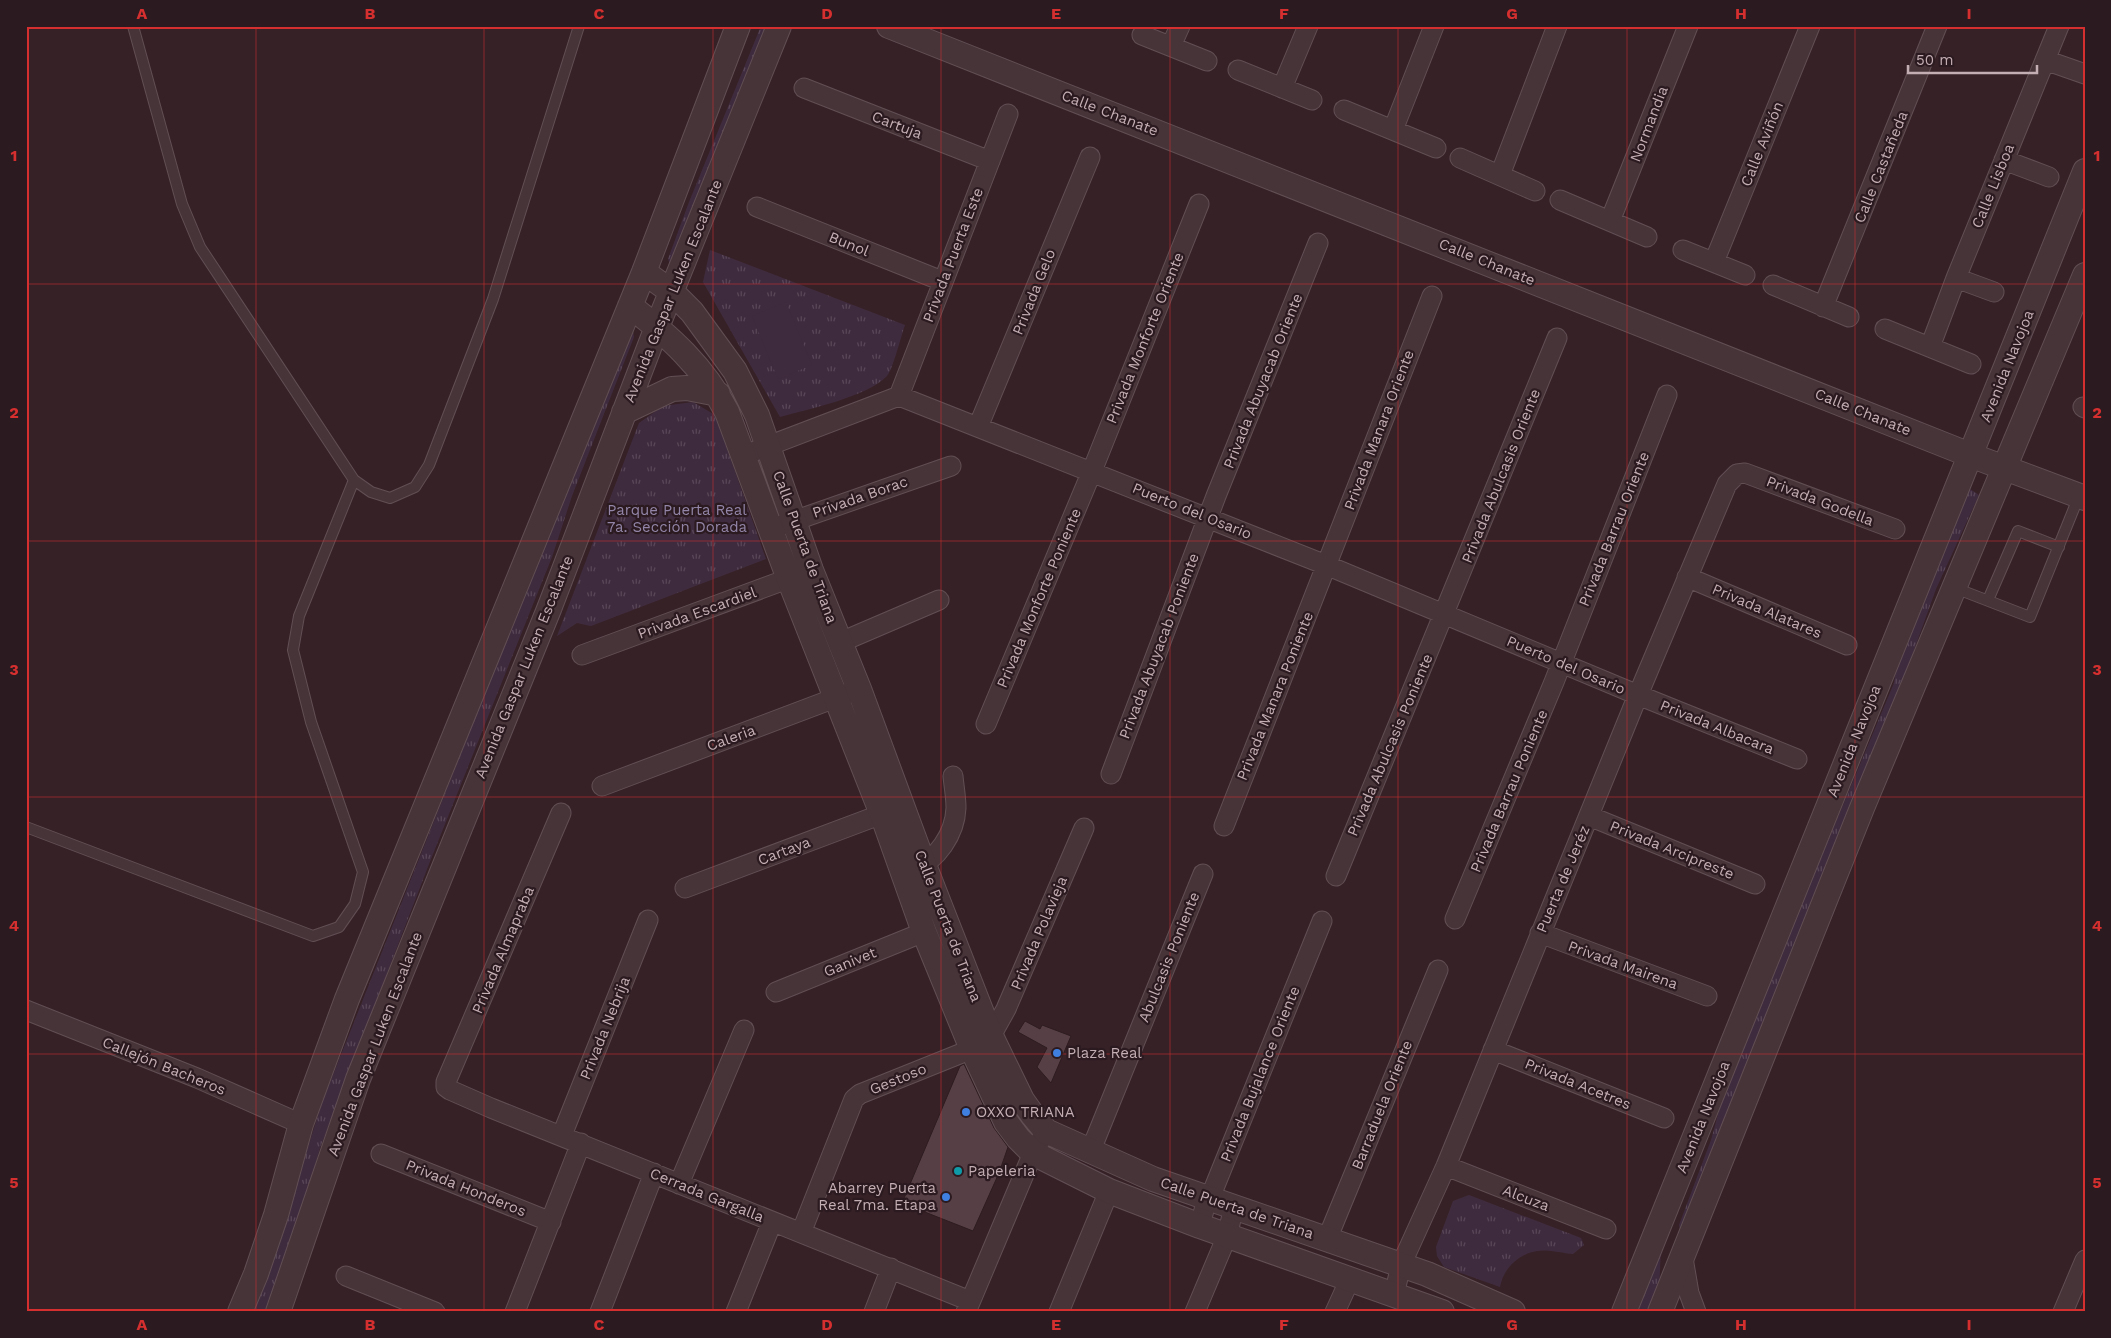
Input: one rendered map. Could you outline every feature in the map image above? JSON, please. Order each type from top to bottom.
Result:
[{"type":"street","points":[[240,1312],[256,1274],[276,1215],[301,1124],[351,990],[644,272],[738,26]]},
{"type":"street","name":"Avenida Gaspar Luken Escalante","points":[[278,1312],[358,1079],[549,609],[624,412],[779,26]]},
{"type":"street","name":"Calle Chanate","points":[[889,26],[1970,455],[2082,497]]},
{"type":"street","points":[[1172,46],[1180,26]]},
{"type":"street","points":[[1282,88],[1308,26]]},
{"type":"street","points":[[1392,130],[1434,26]]},
{"type":"street","points":[[1500,175],[1557,26]]},
{"type":"street","name":"Normandia","points":[[1610,221],[1688,26]]},
{"type":"street","name":"Calle Aviñón","points":[[1714,262],[1810,26]]},
{"type":"street","name":"Calle Castañeda","points":[[1823,307],[1937,26]]},
{"type":"street","name":"Calle Lisboa","points":[[1930,347],[1956,278],[2059,26]]},
{"type":"street","points":[[1142,35],[1207,61]]},
{"type":"street","points":[[2045,60],[2085,74]]},
{"type":"street","points":[[1238,70],[1312,100]]},
{"type":"street","name":"Cartuja","points":[[804,88],[990,161]]},
{"type":"street","points":[[1344,110],[1436,148]]},
{"type":"street","name":"Privada Puerta Este","points":[[899,396],[1008,114]]},
{"type":"street","name":"Privada Gelo","points":[[978,426],[1090,157]]},
{"type":"street","points":[[1460,158],[1535,191]]},
{"type":"street","points":[[2004,160],[2049,177]]},
{"type":"street","name":"Avenida Navojoa","points":[[1624,1312],[1920,575],[2085,171]]},
{"type":"street","points":[[1560,200],[1647,237]]},
{"type":"street","name":"Privada Monforte Oriente","points":[[1092,471],[1199,204]]},
{"type":"street","name":"Bunol","points":[[757,207],[942,281]]},
{"type":"street","name":"Privada Abuyacab Oriente","points":[[1207,518],[1318,243]]},
{"type":"street","points":[[1683,250],[1745,275]]},
{"type":"street","name":"Calle Puerta de Triana","points":[[644,272],[673,292],[692,312],[721,350],[747,394],[768,447],[811,570],[859,689],[914,870],[981,1042],[1006,1122],[1018,1138],[1033,1152],[1108,1191],[1227,1236],[1394,1295],[1418,1308],[1442,1312]]},
{"type":"street","points":[[1667,1305],[1682,1258],[1862,808],[2085,275]]},
{"type":"street","points":[[1956,278],[1994,292]]},
{"type":"street","points":[[1773,285],[1849,317]]},
{"type":"street","name":"Privada Manara Oriente","points":[[1326,565],[1432,296]]},
{"type":"street","name":"Calle Puerta de Triana","points":[[630,306],[658,327],[700,369],[718,394],[727,412],[789,579],[882,814],[914,870],[924,932],[981,1042],[1046,1131],[1153,1179],[1427,1274],[1513,1312]]},
{"type":"street","points":[[1885,329],[1971,364]]},
{"type":"street","name":"Privada Abulcasis Oriente","points":[[1444,614],[1557,338]]},
{"type":"street","points":[[700,369],[721,350]]},
{"type":"street","points":[[624,412],[672,390],[687,388],[718,394]]},
{"type":"street","name":"Privada Barrau Oriente","points":[[1562,663],[1667,395]]},
{"type":"street","points":[[742,456],[899,396]]},
{"type":"street","name":"Puerto del Osario","points":[[899,396],[1326,565],[1638,695]]},
{"type":"street","name":"Privada Borac","points":[[770,529],[951,466]]},
{"type":"street","name":"Privada Monforte Poniente","points":[[986,724],[1092,471]]},
{"type":"street","name":"Privada Godella","points":[[1745,473],[1895,529]]},
{"type":"street","name":"Puerta de Jeréz","points":[[1394,1295],[1401,1265],[1446,1166],[1687,577],[1727,484],[1737,474],[1745,473]]},
{"type":"street","name":"Privada Abuyacab Poniente","points":[[1111,774],[1207,518]]},
{"type":"street","name":"Privada Manara Poniente","points":[[1224,826],[1326,565]]},
{"type":"street","name":"Privada Escardiel","points":[[582,655],[811,570]]},
{"type":"street","name":"Privada Alatares","points":[[1687,577],[1847,645]]},
{"type":"street","points":[[841,642],[939,600]]},
{"type":"street","name":"Privada Abulcasis Poniente","points":[[1336,876],[1444,614]]},
{"type":"street","name":"Privada Barrau Poniente","points":[[1455,919],[1562,663]]},
{"type":"street","name":"Caleria","points":[[602,786],[859,689]]},
{"type":"street","name":"Privada Albacara","points":[[1638,695],[1797,759]]},
{"type":"street","points":[[914,870],[939,851],[953,822],[956,800],[953,776]]},
{"type":"street","name":"Privada Almapraba","points":[[446,1087],[454,1064],[561,813]]},
{"type":"street","name":"Cartaya","points":[[686,888],[882,814]]},
{"type":"street","name":"Privada Arcipreste","points":[[1589,816],[1755,884]]},
{"type":"street","name":"Privada Polavieja","points":[[981,1042],[1006,1009],[1084,828]]},
{"type":"street","name":"Abulcasis Poniente","points":[[1087,1150],[1095,1140],[1203,874]]},
{"type":"street","name":"Privada Nebrija","points":[[562,1136],[648,920]]},
{"type":"street","name":"Privada Bujalance Oriente","points":[[1200,1226],[1207,1198],[1214,1188],[1322,921]]},
{"type":"street","name":"Ganivet","points":[[776,992],[924,932]]},
{"type":"street","name":"Privada Mairena","points":[[1540,933],[1707,996]]},
{"type":"street","name":"Barraduela Oriente","points":[[1323,1238],[1330,1232],[1438,970]]},
{"type":"street","name":"Callejón Bacheros","points":[[26,1010],[197,1078],[301,1124]]},
{"type":"street","points":[[679,1184],[744,1030]]},
{"type":"street","name":"Gestoso","points":[[801,1233],[854,1099],[860,1094],[981,1042]]},
{"type":"street","name":"Privada Acetres","points":[[1492,1050],[1664,1118]]},
{"type":"street","name":"Cerrada Gargalla","points":[[446,1087],[491,1108],[891,1268],[968,1306]]},
{"type":"street","points":[[968,1306],[1033,1152],[1046,1131]]},
{"type":"street","points":[[515,1312],[581,1143]]},
{"type":"street","name":"Privada Honderos","points":[[381,1154],[550,1222]]},
{"type":"street","name":"Alcuza","points":[[1446,1166],[1606,1229]]},
{"type":"street","points":[[600,1312],[654,1173]]},
{"type":"street","points":[[1059,1312],[1108,1191]]},
{"type":"street","points":[[1667,1206],[1667,1305]]},
{"type":"street","points":[[1195,1312],[1227,1236],[1234,1207]]},
{"type":"street","points":[[736,1312],[772,1222]]},
{"type":"street","points":[[1682,1258],[1688,1294],[1696,1312]]},
{"type":"street","points":[[2063,1312],[2085,1260]]},
{"type":"street","points":[[874,1312],[891,1268]]},
{"type":"street","points":[[1418,1308],[1427,1274]]},
{"type":"street","points":[[346,1276],[435,1312]]},
{"type":"street","points":[[1336,1312],[1350,1279]]},
{"type":"lane","points":[[133,26],[182,204],[200,247],[354,480],[371,492],[390,498],[415,487],[429,465],[493,299],[579,26]]},
{"type":"lane","points":[[26,827],[313,936],[339,927],[355,904],[363,872],[311,722],[293,650],[299,616],[354,480]]},
{"type":"lane","points":[[1955,588],[2030,617],[2082,497]]},
{"type":"lane","points":[[1988,600],[2018,531],[2059,547]]},
{"type":"green space","points":[[761,26],[767,26],[670,264],[668,259],[689,202]]},
{"type":"green space","points":[[710,250],[905,325],[887,376],[866,390],[852,396],[780,417],[703,282]]},
{"type":"green space","points":[[786,302],[812,365],[778,379],[752,316]]},
{"type":"green space","points":[[633,332],[634,337],[572,496],[552,557],[429,864],[320,1148],[290,1255],[268,1312],[253,1312],[271,1263],[323,1100],[628,334]]},
{"type":"green space","name":"Parque Puerta Real 7a. Sección Dorada","points":[[693,402],[715,415],[766,559],[591,626],[577,623],[557,636],[639,423],[663,406]]},
{"type":"green space","points":[[1970,489],[1979,495],[1936,589],[1900,689],[1683,1230],[1680,1230],[1679,1225],[1711,1140],[1726,1085],[1894,683],[1898,657],[1963,499]]},
{"type":"green space","points":[[1469,1195],[1581,1238],[1584,1245],[1573,1254],[1541,1251],[1524,1255],[1508,1268],[1500,1287],[1444,1267],[1437,1256],[1436,1247],[1453,1201]]},
{"type":"green space","points":[[1661,1246],[1659,1293],[1651,1312],[1634,1312]]},
{"type":"building","name":"Plaza Real","points":[[1025,1021],[1040,1029],[1042,1025],[1071,1036],[1051,1083],[1037,1067],[1047,1048],[1018,1032]]},
{"type":"building","points":[[964,1064],[994,1128],[1008,1147],[999,1173],[973,1231],[902,1203],[960,1066]]},
{"type":"place","name":"Plaza Real","points":[[1057,1053]]},
{"type":"place","name":"OXXO TRIANA","points":[[966,1112]]},
{"type":"place","name":"Papeleria","points":[[958,1171]]},
{"type":"place","name":"Abarrey Puerta Real 7ma. Etapa","points":[[946,1197]]}]
